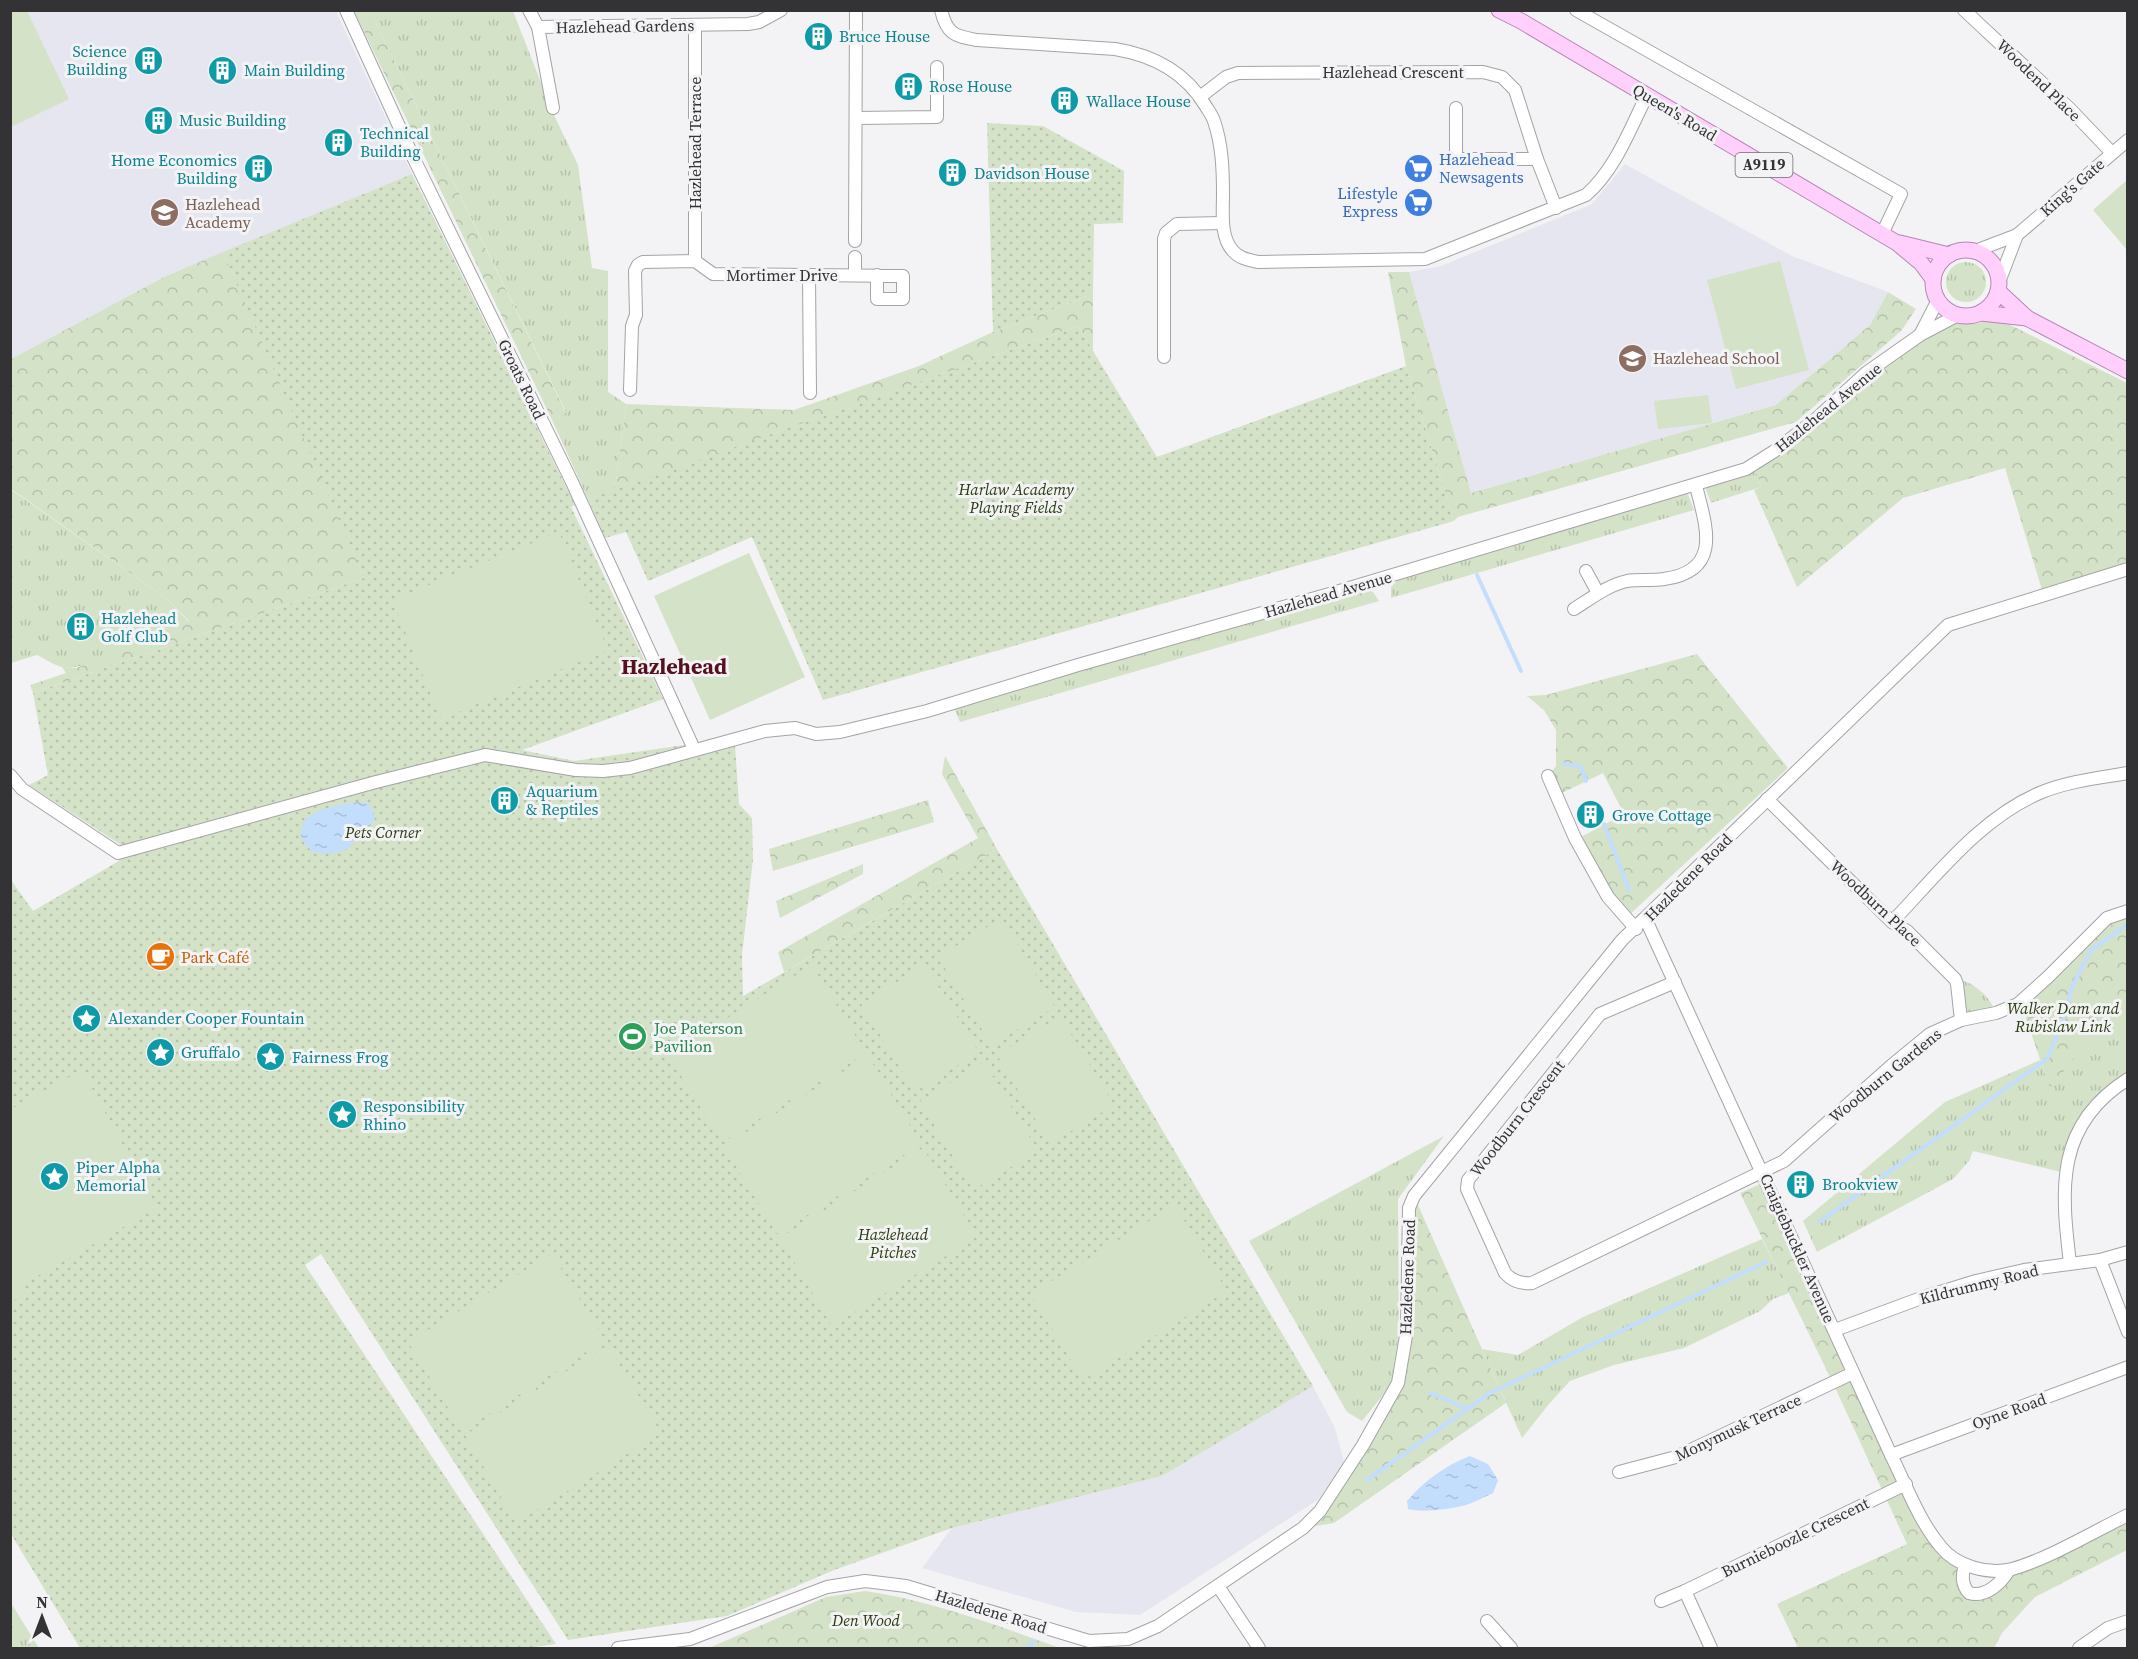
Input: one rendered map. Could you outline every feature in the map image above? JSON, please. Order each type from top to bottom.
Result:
[{"type":"main road","name":"Queen's Road","points":[[1498,10],[1885,228],[1897,243],[1921,263],[1933,279]]},
{"type":"main road","name":"Queen's Road","points":[[1897,243],[1949,255]]},
{"type":"main road","name":"A9119","points":[[1949,255],[1966,250],[1975,252]]},
{"type":"main road","points":[[1975,252],[1985,256],[1992,263],[1999,286],[2027,318]]},
{"type":"main road","points":[[1933,279],[1941,261],[1949,255]]},
{"type":"main road","name":"A9119","points":[[1933,279],[1938,300]]},
{"type":"main road","points":[[1938,300],[1950,312],[1974,316],[1981,313],[1995,300],[1999,286]]},
{"type":"main road","points":[[1981,313],[2027,318],[2127,372]]},
{"type":"street","name":"Groats Road","points":[[346,10],[414,159],[572,483],[694,749]]},
{"type":"street","name":"Hazlehead Gardens","points":[[529,10],[538,27],[553,108]]},
{"type":"street","name":"Hazlehead Gardens","points":[[538,27],[748,24],[759,22],[781,10]]},
{"type":"street","points":[[855,10],[855,241]]},
{"type":"street","points":[[941,10],[946,27],[959,37],[1134,52],[1172,69],[1200,97],[1214,119],[1223,160],[1223,223],[1227,239],[1234,252],[1245,259],[1258,262],[1425,259],[1556,208],[1586,195],[1599,184],[1647,95]]},
{"type":"street","points":[[1576,10],[1901,194],[1885,228]]},
{"type":"street","name":"Woodend Place","points":[[1964,10],[2045,84],[2112,153]]},
{"type":"street","name":"Hazlehead Terrace","points":[[695,25],[695,261]]},
{"type":"street","points":[[856,118],[937,117],[937,67]]},
{"type":"street","name":"Hazlehead Crescent","points":[[1200,97],[1226,77],[1238,73],[1483,72],[1502,77],[1515,90],[1537,159],[1556,208]]},
{"type":"street","points":[[1456,108],[1456,159],[1537,159]]},
{"type":"street","name":"King's Gate","points":[[1975,252],[2017,235],[2127,140]]},
{"type":"street","points":[[1164,357],[1164,239],[1166,233],[1177,224],[1223,223]]},
{"type":"street","name":"King's Gate","points":[[1999,286],[2017,235]]},
{"type":"street","points":[[855,257],[855,275]]},
{"type":"street","name":"Mortimer Drive","points":[[630,390],[632,326],[636,315],[635,271],[643,262],[695,261],[713,274],[878,275]]},
{"type":"street","points":[[809,275],[810,393]]},
{"type":"street","name":"Hazlehead Avenue","points":[[1920,335],[1938,300]]},
{"type":"street","name":"Hazlehead Avenue","points":[[10,775],[22,789],[118,854],[376,782],[485,755],[576,770],[603,771],[630,768],[765,731],[795,728],[816,734],[840,732],[915,714],[1696,486],[1746,469],[1815,420],[1866,373],[1920,335],[1958,315]]},
{"type":"street","points":[[1574,609],[1598,593],[1626,581],[1664,579],[1683,575],[1693,568],[1707,545],[1707,531],[1696,486]]},
{"type":"street","name":"Hazledene Road","points":[[618,1648],[690,1639],[826,1587],[865,1581],[906,1586],[1089,1641],[1128,1639],[1158,1626],[1303,1528],[1320,1510],[1363,1445],[1398,1383],[1407,1330],[1409,1208],[1413,1196],[1622,940],[1646,920],[1767,799],[1948,625],[2127,569]]},
{"type":"street","points":[[1586,571],[1598,593]]},
{"type":"street","points":[[1893,922],[1971,839],[2017,804],[2042,792],[2067,784],[2127,773]]},
{"type":"street","points":[[1548,777],[1575,838],[1608,897],[1636,929]]},
{"type":"street","name":"Woodburn Place","points":[[1767,799],[1955,979],[1960,1020]]},
{"type":"street","name":"Woodburn Gardens","points":[[1763,1171],[1784,1161],[1930,1034],[1960,1020],[1995,1013],[2018,1004],[2107,918],[2127,911]]},
{"type":"street","name":"Craigiebuckler Avenue","points":[[1646,920],[1763,1171],[1853,1373],[1929,1530],[1942,1550],[1965,1565],[1984,1570],[2010,1570],[2034,1561],[2127,1515]]},
{"type":"street","name":"Woodburn Crescent","points":[[1675,982],[1600,1014],[1468,1180],[1467,1188],[1505,1273],[1520,1282],[1532,1283],[1763,1171]]},
{"type":"street","points":[[2070,1263],[2064,1184],[2069,1152],[2087,1116],[2110,1092],[2127,1079]]},
{"type":"street","name":"Kildrummy Road","points":[[1834,1330],[1924,1297],[1976,1281],[2024,1270],[2100,1260],[2127,1252]]},
{"type":"street","points":[[2100,1260],[2127,1332]]},
{"type":"street","name":"Oyne Road","points":[[1892,1455],[2127,1367]]},
{"type":"street","name":"Monymusk Terrace","points":[[1619,1472],[1676,1457],[1853,1373]]},
{"type":"street","name":"Burnieboozle Crescent","points":[[1661,1601],[1906,1484]]},
{"type":"street","name":"Craigiebuckler Avenue","points":[[1965,1565],[1962,1575],[1963,1583],[1969,1593],[1973,1594],[1982,1593],[2001,1582],[2010,1570]]},
{"type":"street","points":[[1218,1586],[1258,1648]]},
{"type":"street","points":[[1685,1591],[1711,1648]]},
{"type":"street","points":[[1487,1621],[1511,1648]]},
{"type":"street","points":[[2079,1648],[2108,1629],[2127,1621]]},
{"type":"shaded area","name":"Hazlehead Academy","points":[[11,11],[336,11],[412,174],[164,277],[11,359]]},
{"type":"shaded area","name":"Hazlehead School","points":[[1625,164],[1792,256],[1888,292],[1870,325],[1776,405],[1471,493],[1409,272],[1441,266],[1592,204]]},
{"type":"shaded area","points":[[1313,1386],[1335,1428],[1344,1462],[1319,1499],[1140,1615],[1076,1612],[922,1568],[952,1528],[1162,1476]]},
{"type":"green space","points":[[11,10],[27,11],[69,99],[11,127]]},
{"type":"green space","points":[[354,11],[370,11],[566,413],[553,422]]},
{"type":"green space","points":[[370,11],[513,11],[552,111],[578,165],[592,268],[608,271],[608,392],[626,404],[615,490],[588,499],[553,422],[566,412]]},
{"type":"green space","points":[[987,123],[1043,126],[1124,171],[1123,223],[1094,224],[1093,294],[993,332]]},
{"type":"green space","points":[[412,174],[575,505],[571,507],[663,699],[522,750],[574,761],[684,745],[735,746],[739,804],[752,818],[753,859],[742,955],[743,996],[997,849],[1313,1386],[1162,1476],[952,1528],[834,1570],[727,1616],[568,1640],[321,1254],[305,1265],[556,1644],[528,1648],[80,1648],[11,1534],[11,880],[33,911],[119,861],[121,845],[29,785],[48,775],[33,693],[364,578],[223,252]]},
{"type":"green space","points":[[2127,180],[2127,250],[2093,210]]},
{"type":"green space","points":[[223,252],[364,578],[33,693],[30,685],[66,673],[62,667],[76,668],[112,655],[189,621],[166,598],[11,489],[11,359],[164,277]]},
{"type":"green space","points":[[1780,261],[1809,370],[1736,389],[1707,280]]},
{"type":"green space","points":[[1966,262],[1974,263],[1980,268],[1985,274],[1985,290],[1980,296],[1974,301],[1966,302],[1958,301],[1952,296],[1947,290],[1946,282],[1947,274],[1952,268],[1958,263]]},
{"type":"green space","points":[[1388,272],[1409,272],[1471,493],[1776,405],[1870,325],[1888,292],[1916,309],[1901,331],[1796,422],[1458,517],[1454,521],[1406,366]]},
{"type":"green space","points":[[1093,294],[1093,351],[1078,326],[615,490],[626,404],[794,410],[919,366],[993,332]]},
{"type":"green space","points":[[2000,320],[2127,383],[2127,565],[2042,590],[2005,468],[1903,498],[1797,587],[1754,490],[1761,487],[1756,471],[1935,326]]},
{"type":"green space","name":"Harlaw Academy Playing Fields","points":[[1078,326],[1157,457],[1406,366],[1454,521],[823,700],[752,537],[648,581],[626,532],[605,538],[588,499]]},
{"type":"green space","points":[[1708,395],[1712,423],[1658,429],[1654,401]]},
{"type":"green space","points":[[1756,471],[1761,487],[1711,503],[1705,487]]},
{"type":"green space","points":[[10,489],[166,598],[189,622],[125,651],[89,664],[62,667],[37,655],[11,663]]},
{"type":"green space","points":[[1687,492],[1694,510],[1391,598],[1391,587],[1400,578]]},
{"type":"green space","points":[[559,532],[608,650],[441,719],[392,600]]},
{"type":"green space","points":[[749,553],[805,677],[710,720],[654,596]]},
{"type":"green space","points":[[1364,589],[1373,592],[1379,601],[960,722],[953,705]]},
{"type":"green space","points":[[1697,654],[1788,768],[1627,917],[1581,837],[1624,814],[1603,773],[1558,795],[1548,776],[1556,766],[1556,730],[1544,710],[1527,696],[1546,695]]},
{"type":"green space","points":[[945,756],[997,849],[784,972],[778,952],[978,838],[942,774]]},
{"type":"green space","points":[[928,800],[934,822],[773,871],[769,849]]},
{"type":"green space","points":[[863,864],[863,874],[780,918],[776,901]]},
{"type":"green space","name":"Walker Dam and Rubislaw Link","points":[[2127,916],[2127,994],[2050,1088],[2022,1007],[2103,929]]},
{"type":"green space","points":[[1002,918],[1055,1007],[991,1045],[938,957]]},
{"type":"green space","points":[[812,965],[866,1053],[722,1142],[668,1055]]},
{"type":"green space","points":[[925,965],[979,1052],[915,1092],[861,1004]]},
{"type":"green space","points":[[1955,979],[1962,980],[1980,990],[1990,1001],[1996,1013],[1961,1020]]},
{"type":"green space","points":[[2127,994],[2127,1079],[2087,1116],[2065,1173],[1973,1151],[1969,1161],[1953,1179],[1817,1252],[1803,1221],[1945,1102],[2040,1060],[2050,1087]]},
{"type":"green space","points":[[1060,1016],[1114,1105],[1050,1144],[997,1055]]},
{"type":"green space","points":[[868,1056],[921,1144],[777,1234],[724,1146]]},
{"type":"green space","points":[[984,1062],[1038,1151],[973,1190],[920,1101]]},
{"type":"green space","points":[[82,1070],[157,1208],[20,1286],[25,1294],[11,1302],[11,1109]]},
{"type":"green space","points":[[1444,1136],[1398,1199],[1399,1332],[1391,1385],[1362,1421],[1347,1412],[1249,1241]]},
{"type":"green space","name":"Hazlehead Pitches","points":[[923,1148],[977,1237],[832,1326],[780,1238]]},
{"type":"green space","points":[[1767,1181],[1929,1530],[1965,1565],[1962,1575],[1973,1594],[2009,1570],[2127,1515],[2127,1550],[2035,1597],[2002,1633],[1994,1648],[1798,1648],[1777,1604],[1907,1544],[1833,1383],[1740,1193]]},
{"type":"green space","points":[[1414,1196],[1506,1403],[1334,1523],[1303,1528],[1398,1383]]},
{"type":"green space","points":[[1175,1205],[1227,1291],[1083,1380],[1031,1294]]},
{"type":"green space","points":[[1762,1239],[1789,1293],[1773,1299],[1760,1311],[1684,1348],[1614,1365],[1570,1381],[1522,1438],[1482,1349],[1518,1355],[1583,1317]]},
{"type":"green space","points":[[552,1254],[605,1340],[462,1431],[408,1342]]},
{"type":"green space","points":[[608,1345],[661,1433],[516,1523],[465,1435]]},
{"type":"green space","name":"Den Wood","points":[[865,1591],[940,1607],[1060,1648],[709,1648],[826,1597]]},
{"type":"green space","points":[[11,1603],[39,1648],[11,1648]]},
{"type":"water","points":[[358,802],[368,803],[374,813],[375,821],[361,830],[350,847],[327,854],[312,852],[301,839],[303,824],[313,814],[328,808]]},
{"type":"water","points":[[1470,1456],[1488,1464],[1498,1480],[1493,1493],[1469,1504],[1453,1508],[1428,1511],[1408,1509],[1407,1501],[1428,1480],[1452,1464]]},
{"type":"waterway","points":[[1477,575],[1521,671]]},
{"type":"waterway","points":[[1563,764],[1579,766],[1586,781]]},
{"type":"waterway","points":[[1604,824],[1629,890]]},
{"type":"waterway","points":[[1819,1222],[2047,1059],[2062,1024],[2072,987],[2091,950],[2128,924]]},
{"type":"waterway","points":[[1367,1480],[1490,1393],[1766,1262]]},
{"type":"waterway","points":[[1430,1393],[1468,1409]]},
{"type":"waterway","points":[[1027,1648],[1034,1641]]},
{"type":"place","name":"Bruce House","points":[[818,36]]},
{"type":"place","name":"Science Building","points":[[148,60]]},
{"type":"place","name":"Main Building","points":[[223,70]]},
{"type":"place","name":"Rose House","points":[[908,86]]},
{"type":"place","name":"Wallace House","points":[[1065,101]]},
{"type":"place","name":"Music Building","points":[[158,120]]},
{"type":"place","name":"Technical Building","points":[[339,142]]},
{"type":"place","name":"Hazlehead Newsagents","points":[[1418,168]]},
{"type":"place","name":"Home Economics Building","points":[[258,169]]},
{"type":"place","name":"Davidson House","points":[[953,173]]},
{"type":"place","name":"Lifestyle Express","points":[[1419,202]]},
{"type":"place","name":"Hazlehead Academy","points":[[164,213]]},
{"type":"place","name":"Hazlehead School","points":[[1632,358]]},
{"type":"place","name":"Hazlehead Golf Club","points":[[80,627]]},
{"type":"place","name":"Aquarium & Reptiles","points":[[505,800]]},
{"type":"place","name":"Grove Cottage","points":[[1591,815]]},
{"type":"place","name":"Park Café","points":[[160,957]]},
{"type":"place","name":"Alexander Cooper Fountain","points":[[87,1018]]},
{"type":"place","name":"Joe Paterson Pavilion","points":[[633,1037]]},
{"type":"place","name":"Gruffalo","points":[[160,1052]]},
{"type":"place","name":"Fairness Frog","points":[[271,1057]]},
{"type":"place","name":"Responsibility Rhino","points":[[342,1115]]},
{"type":"place","name":"Piper Alpha Memorial","points":[[55,1176]]},
{"type":"place","name":"Brookview","points":[[1801,1184]]},
{"type":"district","name":"Hazlehead","points":[[674,666]]},
{"type":"park label","name":"Pets Corner","points":[[383,832]]}]
